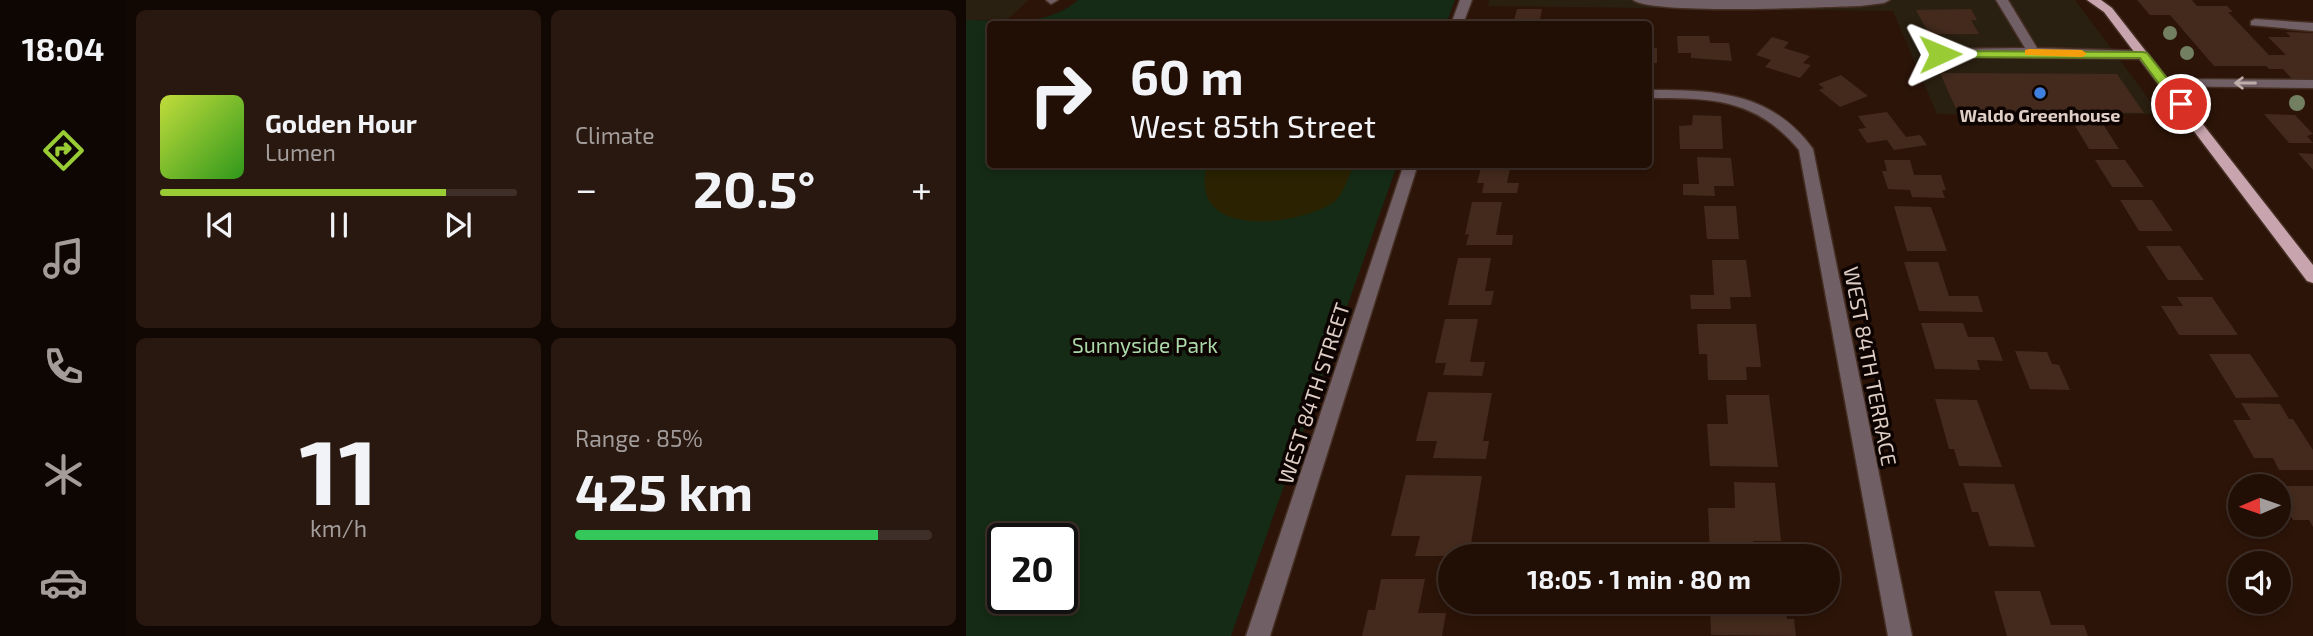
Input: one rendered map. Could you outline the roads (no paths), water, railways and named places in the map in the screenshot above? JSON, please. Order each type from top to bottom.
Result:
[{"type":"main road","points":[[2093,0],[2108,5],[2164,83],[2313,277]]},
{"type":"street","points":[[1458,21],[1466,0]]},
{"type":"street","points":[[1639,0],[1674,5],[1860,4],[1883,0]]},
{"type":"street","points":[[2002,0],[2033,52]]},
{"type":"street","points":[[2255,23],[2313,27]]},
{"type":"street","points":[[1940,54],[2033,52],[2143,55]]},
{"type":"street","points":[[2164,83],[2313,84]]},
{"type":"street","name":"WEST 84TH TERRACE","points":[[1652,93],[1724,97],[1762,108],[1794,131],[1806,149],[1900,636]]},
{"type":"street","name":"WEST 84TH STREET","points":[[1258,636],[1410,168]]},
{"type":"place","name":"Waldo Greenhouse","points":[[2040,93]]},
{"type":"park label","name":"Sunnyside Park","points":[[1145,344]]}]
